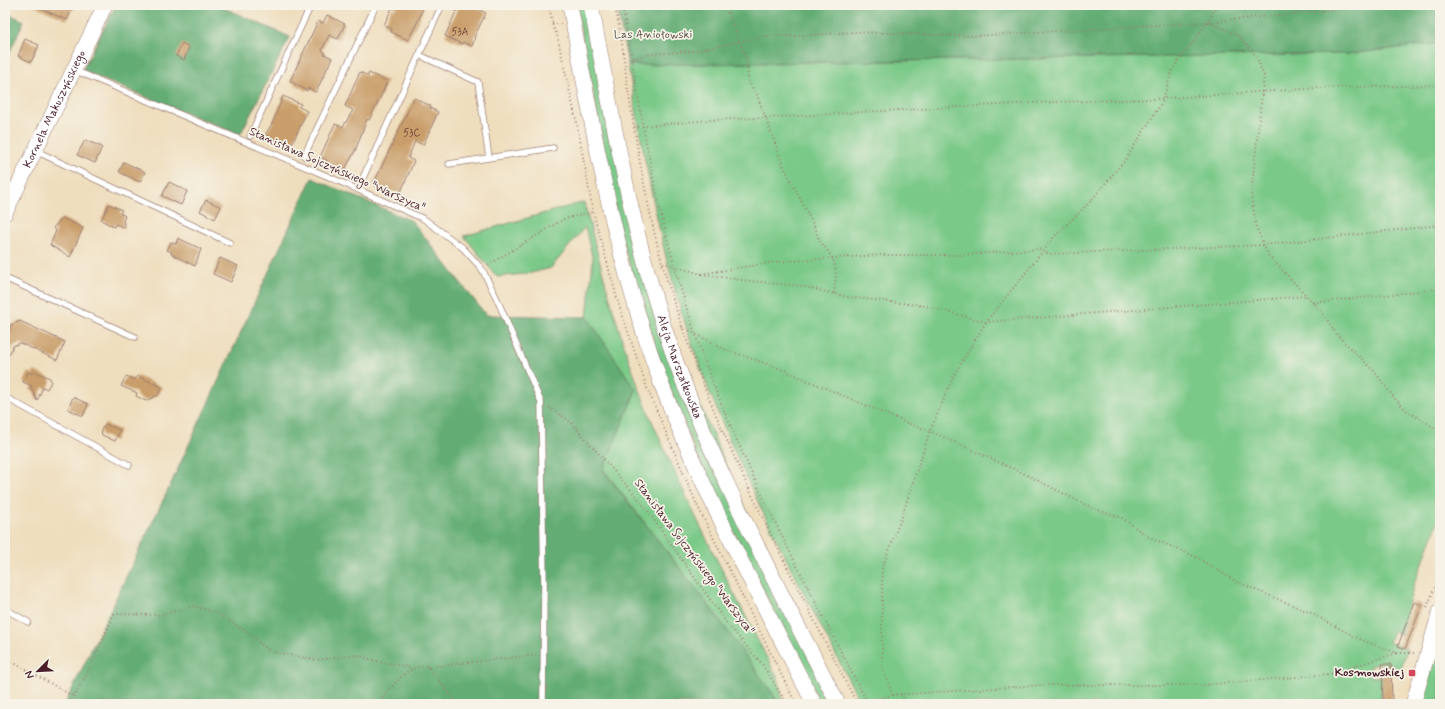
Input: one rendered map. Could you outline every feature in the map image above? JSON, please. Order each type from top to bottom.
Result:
[{"type":"main road","name":"Kornela Makuszyńskiego","points":[[5,213],[105,5]]},
{"type":"main road","name":"Aleja Marszałkowska","points":[[570,5],[591,120],[616,238],[632,294],[661,382],[683,438],[715,507],[814,704]]},
{"type":"main road","name":"Aleja Marszałkowska","points":[[592,5],[637,233],[665,331],[695,412],[730,489],[838,704]]},
{"type":"main road","points":[[1413,704],[1440,612]]},
{"type":"lane","points":[[250,136],[311,5]]},
{"type":"lane","points":[[304,156],[376,5]]},
{"type":"lane","points":[[361,182],[442,5]]},
{"type":"lane","points":[[419,55],[478,82],[489,158]]},
{"type":"lane","name":"Stanisława Sojczyńskiego \"Warszyca\"","points":[[74,70],[327,176],[424,219],[463,248],[482,269],[497,299],[541,402]]},
{"type":"lane","points":[[449,164],[553,148]]},
{"type":"lane","points":[[36,151],[230,243]]},
{"type":"lane","points":[[5,278],[135,337]]},
{"type":"lane","points":[[5,397],[130,465]]},
{"type":"lane","points":[[541,402],[543,704]]},
{"type":"lane","points":[[5,609],[28,622]]},
{"type":"path","points":[[549,5],[552,24],[565,22]]},
{"type":"path","points":[[614,5],[646,197],[662,262],[682,327],[716,416],[747,487],[857,703],[901,694],[1041,685],[1204,685],[1330,674],[1396,653],[1414,652]]},
{"type":"path","points":[[622,5],[642,126],[654,185],[674,267],[696,334],[722,407],[744,456],[868,704]]},
{"type":"path","points":[[725,5],[747,61],[748,81],[757,95],[764,118],[784,168],[816,230],[817,237],[833,258],[836,268],[834,294]]},
{"type":"path","points":[[893,695],[882,668],[882,568],[902,516],[930,431],[956,373],[986,322],[1055,236],[1088,204],[1126,159],[1163,99],[1173,68],[1208,22],[1216,5]]},
{"type":"path","points":[[632,59],[650,54],[693,51],[740,43],[768,36],[796,36],[855,32],[973,36],[1208,22],[1384,5]]},
{"type":"path","points":[[1208,22],[1238,34],[1256,56],[1264,76],[1251,194],[1256,227],[1268,255],[1313,303],[1338,336],[1373,370],[1396,400],[1407,411],[1440,431]]},
{"type":"path","points":[[634,127],[710,120],[1054,102],[1163,99],[1318,88],[1440,85]]},
{"type":"path","points":[[482,269],[564,219],[594,212]]},
{"type":"path","points":[[701,274],[775,262],[833,258],[962,255],[1039,249],[1049,254],[1264,245],[1440,225]]},
{"type":"path","points":[[662,262],[674,267],[701,274],[801,286],[848,297],[926,306],[986,322],[1306,296]]},
{"type":"path","points":[[1313,303],[1440,289]]},
{"type":"path","points":[[682,327],[724,349],[781,369],[907,424],[930,431],[1027,475],[1092,508],[1122,518],[1149,537],[1196,557],[1237,582],[1311,613],[1359,639],[1396,653]]},
{"type":"path","name":"Stanisława Sojczyńskiego \"Warszyca\"","points":[[541,402],[571,422],[642,503],[728,625],[762,664],[787,704]]},
{"type":"path","points":[[70,704],[73,696],[91,666],[114,614],[161,616],[193,606],[215,612],[247,632],[269,651],[316,660],[356,655],[384,664],[400,665],[411,668]]},
{"type":"path","points":[[376,704],[411,668],[420,665],[428,667],[543,654]]},
{"type":"path","points":[[5,658],[73,696]]},
{"type":"path","points":[[428,667],[458,704]]},
{"type":"path","points":[[901,694],[907,704]]},
{"type":"green space","points":[[116,5],[217,5],[290,37],[240,135],[82,71]]},
{"type":"green space","points":[[576,5],[586,5],[641,271],[831,704],[821,704],[731,526],[696,453],[663,371],[621,237]]},
{"type":"green space","name":"Las Aniołowski","points":[[617,5],[1440,5],[1440,43],[1347,54],[628,65]]},
{"type":"green space","points":[[5,12],[24,21],[5,62]]},
{"type":"green space","points":[[1440,43],[1440,517],[1414,584],[1400,636],[1394,631],[1388,642],[1407,649],[1399,676],[1393,674],[1392,664],[1378,663],[1370,667],[1372,677],[1382,676],[1381,704],[861,704],[788,562],[741,466],[700,367],[683,317],[658,224],[628,65],[1347,54]]},
{"type":"green space","points":[[312,178],[412,221],[486,315],[587,317],[636,390],[603,470],[716,615],[780,704],[65,704],[168,490]]},
{"type":"green space","points":[[584,202],[622,340],[641,394],[697,520],[779,681],[783,704],[780,704],[716,615],[603,469],[636,390],[587,317],[593,260],[585,227],[551,268],[532,273],[497,277],[464,236]]},
{"type":"green space","points":[[1440,638],[1440,704],[1420,704]]},
{"type":"building","points":[[32,5],[74,5],[67,20]]},
{"type":"building","points":[[397,5],[424,5],[419,19],[408,40],[391,32],[392,29],[384,25],[392,8],[395,9]]},
{"type":"building","points":[[459,5],[480,5],[478,9],[486,13],[474,37],[472,46],[463,42],[462,44],[445,36]]},
{"type":"building","points":[[327,15],[345,24],[338,39],[329,35],[322,50],[325,52],[324,54],[332,58],[316,92],[308,88],[307,91],[290,81],[318,21],[323,23]]},
{"type":"building","points":[[25,39],[39,45],[31,62],[18,56]]},
{"type":"building","points":[[182,43],[189,47],[184,60],[176,56]]},
{"type":"building","points":[[360,72],[368,76],[369,73],[387,81],[369,120],[367,119],[355,151],[344,171],[327,163],[328,161],[320,157],[335,124],[343,127],[353,110],[345,106]]},
{"type":"building","points":[[283,96],[301,104],[299,107],[307,111],[292,144],[284,141],[283,143],[265,135],[273,122]]},
{"type":"building","points":[[414,98],[431,106],[430,108],[438,112],[423,145],[415,141],[408,158],[414,161],[400,194],[391,191],[390,193],[373,185]]},
{"type":"building","points":[[85,140],[102,147],[95,163],[77,155]]},
{"type":"building","points":[[124,162],[145,172],[140,182],[119,172]]},
{"type":"building","points":[[169,182],[187,191],[181,205],[162,196]]},
{"type":"building","points":[[206,200],[221,207],[215,219],[200,211]]},
{"type":"building","points":[[109,204],[122,210],[120,213],[125,216],[123,221],[125,228],[115,224],[114,227],[101,220]]},
{"type":"building","points":[[62,218],[83,228],[70,257],[50,245],[56,231],[53,228]]},
{"type":"building","points":[[178,238],[201,249],[195,266],[171,254],[172,252],[167,250],[171,242],[176,244]]},
{"type":"building","points":[[220,258],[238,266],[231,282],[213,274]]},
{"type":"building","points":[[20,321],[65,342],[57,360],[20,343],[13,346],[5,363],[5,333],[8,333],[11,325]]},
{"type":"building","points":[[34,371],[50,378],[51,382],[47,389],[43,387],[37,401],[33,390],[30,389],[32,386],[23,382],[28,372],[33,374]]},
{"type":"building","points":[[126,376],[135,380],[137,376],[162,387],[158,395],[146,401],[136,396],[137,393],[121,386]]},
{"type":"building","points":[[73,397],[88,404],[83,416],[68,409]]},
{"type":"building","points":[[105,424],[120,430],[115,441],[102,435],[101,430]]},
{"type":"building","points":[[1414,602],[1422,605],[1405,649],[1398,646]]},
{"type":"building","points":[[1382,664],[1391,664],[1392,704],[1383,704]]},
{"type":"place","name":"Kosmowskiej","points":[[1412,673]]}]
